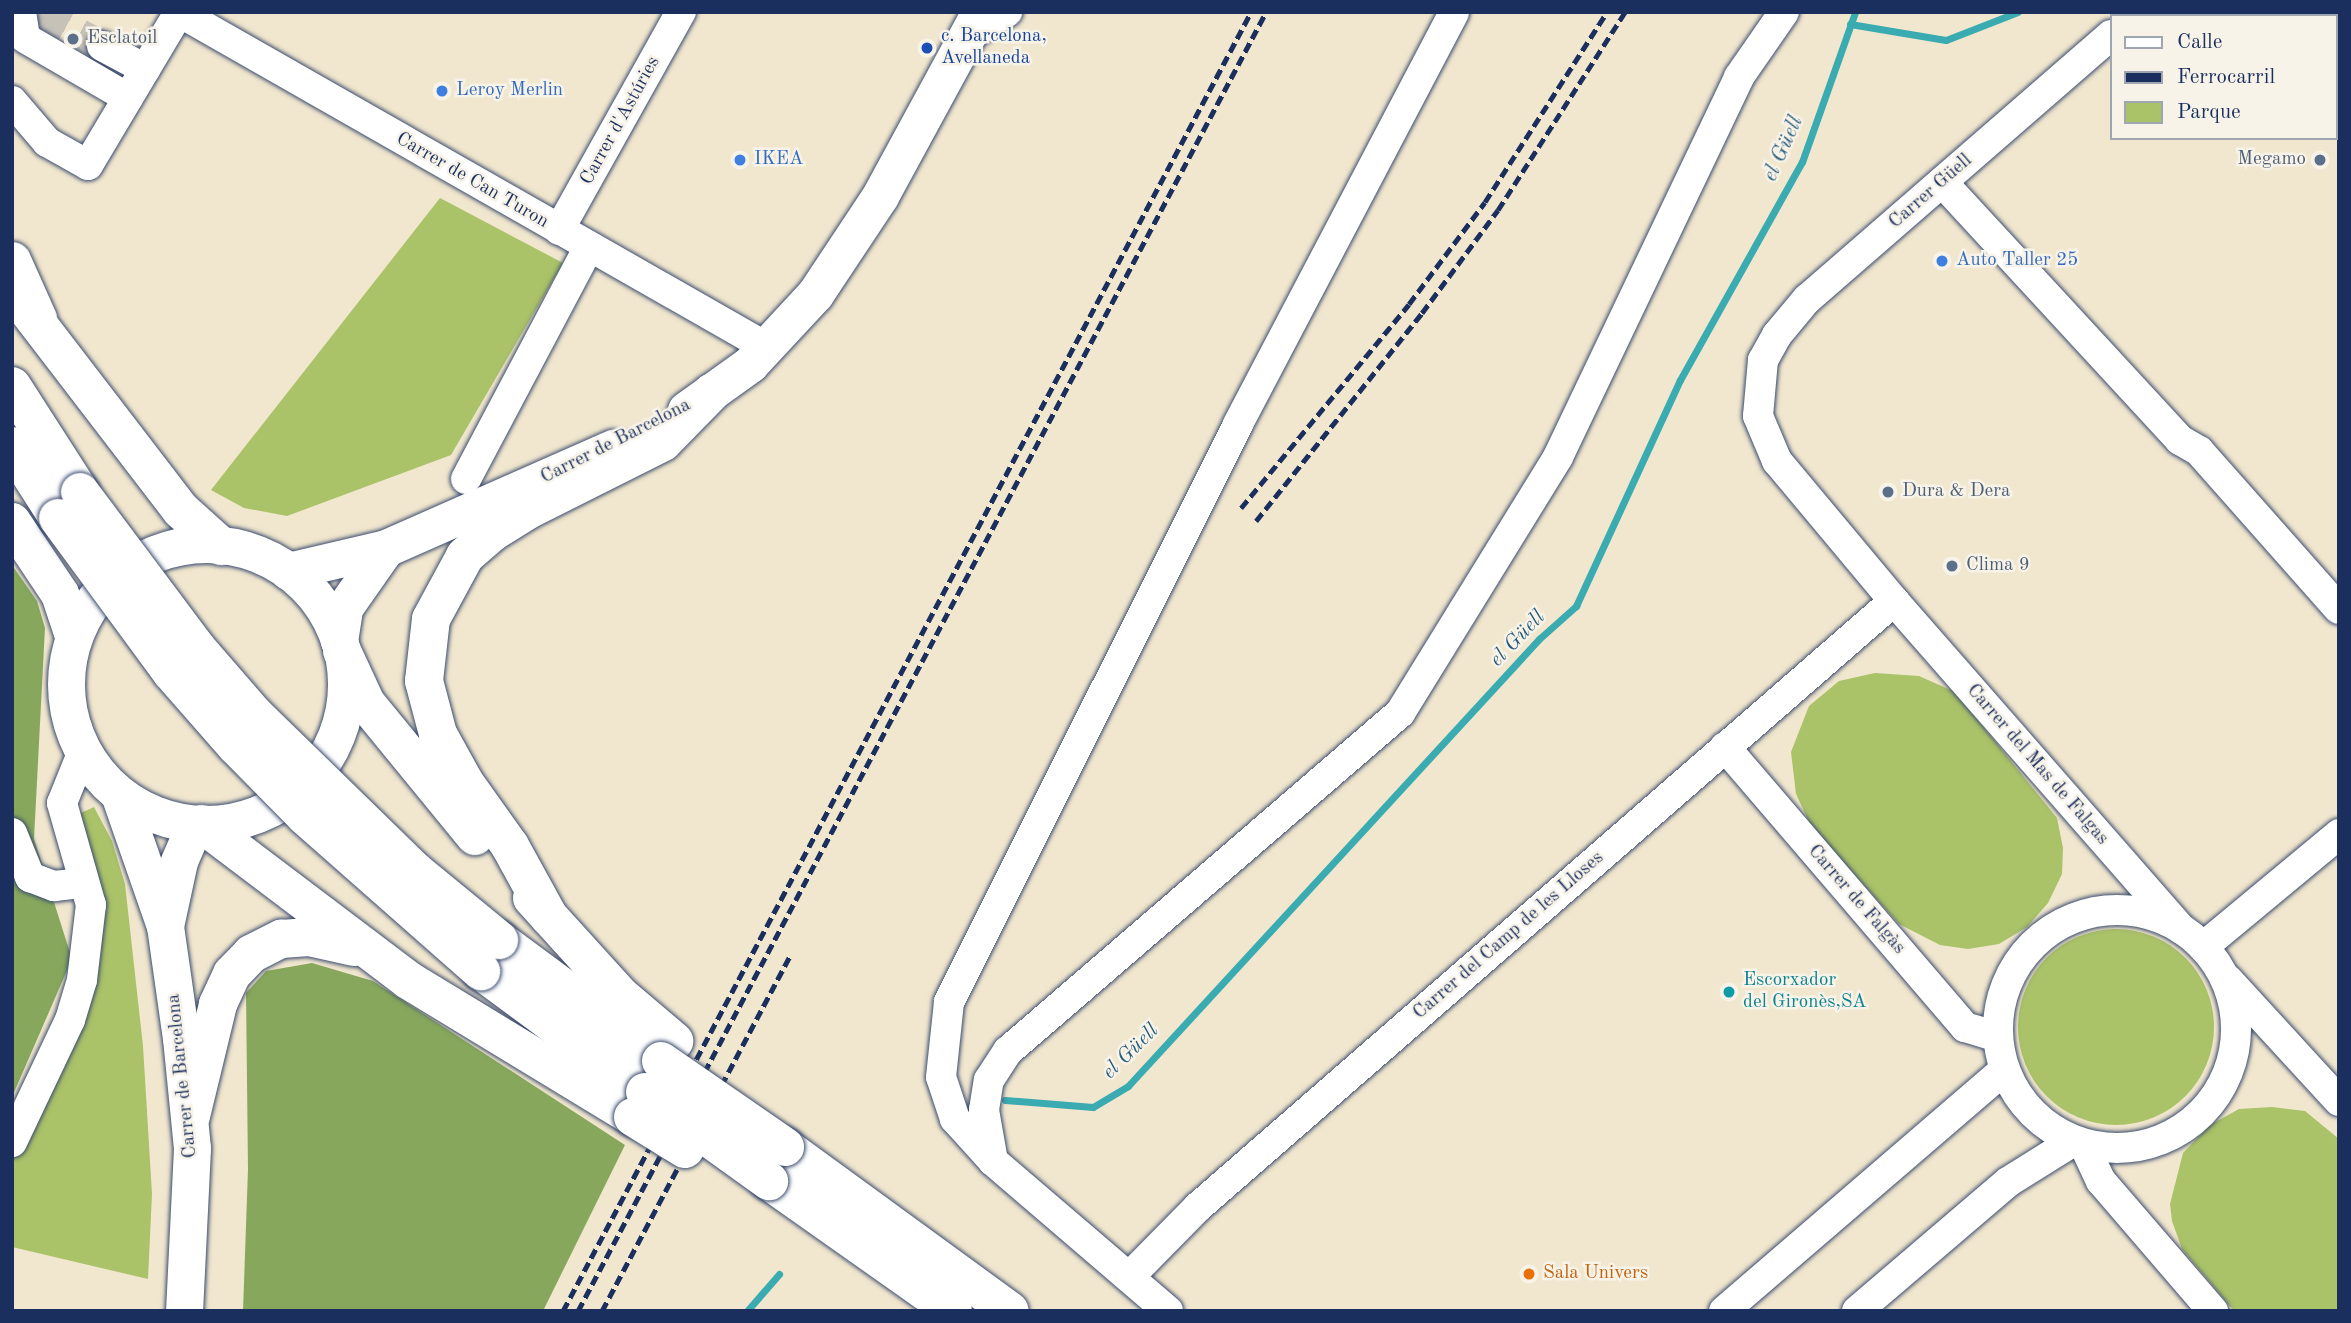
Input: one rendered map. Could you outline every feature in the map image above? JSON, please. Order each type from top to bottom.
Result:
[{"type":"highway","points":[[12,290],[181,510],[221,545]]},
{"type":"highway","points":[[12,386],[69,505]]},
{"type":"highway","points":[[549,917],[510,846],[465,783],[438,734],[424,681],[431,619],[465,556],[492,533],[528,510],[663,442],[711,393]]},
{"type":"highway","points":[[12,446],[69,505],[254,714],[415,871],[490,955],[653,1078],[777,1164],[926,1247],[1010,1311]]},
{"type":"highway","points":[[12,522],[60,594],[74,636]]},
{"type":"highway","points":[[340,646],[366,703],[470,830],[621,996],[653,1078]]},
{"type":"highway","points":[[198,824],[369,951]]},
{"type":"highway","points":[[191,1116],[218,1004],[232,974],[251,954],[281,939],[309,937],[369,951],[653,1078],[777,1164],[915,1283],[953,1311]]},
{"type":"main road","name":"Carrer de Barcelona","points":[[288,571],[386,548],[602,453],[711,393],[768,348],[815,294],[880,196],[973,25]]},
{"type":"main road","points":[[12,260],[45,335]]},
{"type":"main road","points":[[340,646],[323,607],[288,571],[262,556],[221,545],[179,547],[132,566],[97,596],[74,636],[66,691],[71,720],[83,751],[119,794],[150,813],[198,824],[238,821],[262,812],[312,776],[333,743],[342,714],[340,646],[344,608],[386,548]]},
{"type":"main road","name":"Carrer de Barcelona","points":[[119,794],[165,926],[191,1116],[190,1253],[184,1311]]},
{"type":"main road","name":"Carrer de Barcelona","points":[[165,926],[179,861],[198,824]]},
{"type":"street","points":[[21,12],[25,38],[128,98]]},
{"type":"street","name":"Carrer d'Astúries","points":[[559,230],[681,12]]},
{"type":"street","name":"Carrer de Barcelona","points":[[973,25],[1007,12]]},
{"type":"street","points":[[1168,1311],[993,1161],[955,1119],[940,1077],[949,1002],[1232,436],[1454,12]]},
{"type":"street","points":[[993,1161],[984,1110],[989,1080],[1008,1051],[1400,713],[1558,457],[1739,77],[1784,12]]},
{"type":"street","points":[[12,101],[47,142],[88,165],[178,13]]},
{"type":"street","name":"Carrer de Can Turon","points":[[178,13],[768,348]]},
{"type":"street","name":"Carrer Güell","points":[[1894,601],[1777,461],[1764,437],[1758,391],[1763,360],[1777,335],[1807,299],[2110,36]]},
{"type":"street","points":[[102,46],[145,69]]},
{"type":"street","points":[[1942,182],[2180,440],[2199,451],[2339,609]]},
{"type":"street","points":[[466,479],[589,247]]},
{"type":"street","name":"Carrer del Camp de les Lloses","points":[[1130,1276],[1198,1207],[1894,601]]},
{"type":"street","name":"Carrer del Mas de Falgas","points":[[1894,601],[2192,938]]},
{"type":"street","name":"Carrer de Falgàs","points":[[1725,747],[1965,1027],[1997,1037]]},
{"type":"street","points":[[12,1142],[70,1020],[82,980],[91,905],[62,803],[83,751]]},
{"type":"street","points":[[12,833],[30,877],[54,886],[84,883]]},
{"type":"street","points":[[2192,938],[2339,834]]},
{"type":"street","points":[[2213,1311],[2101,1181],[2078,1143],[2027,1109],[2004,1070],[1997,1037],[1998,1011],[2009,976],[2021,957],[2053,928],[2080,916],[2119,910],[2158,917],[2192,938],[2224,977],[2339,1101]]},
{"type":"street","points":[[1857,1311],[2008,1182],[2078,1143],[2140,1146],[2177,1132],[2206,1109],[2223,1084],[2233,1056],[2236,1025],[2224,977]]},
{"type":"street","points":[[1724,1311],[2004,1070]]},
{"type":"green space","points":[[440,198],[563,263],[451,455],[287,516],[244,508],[211,490]]},
{"type":"green space","points":[[12,565],[37,601],[45,628],[34,839],[72,959],[12,1097]]},
{"type":"green space","points":[[1875,673],[1919,676],[1955,692],[2057,818],[2063,848],[2062,874],[2048,903],[2027,927],[1999,944],[1968,949],[1940,945],[1899,924],[1811,826],[1796,794],[1791,752],[1809,706],[1839,681]]},
{"type":"green space","points":[[94,807],[112,841],[125,884],[143,1046],[152,1194],[148,1279],[12,1247],[12,1151],[87,988],[72,817]]},
{"type":"green space","points":[[2116,929],[2153,937],[2185,958],[2206,990],[2214,1027],[2206,1064],[2185,1096],[2153,1117],[2116,1125],[2079,1117],[2047,1096],[2026,1064],[2018,1027],[2026,990],[2047,958],[2079,937]]},
{"type":"green space","points":[[312,963],[373,981],[625,1145],[543,1311],[243,1311],[248,1169],[246,993],[266,971]]},
{"type":"green space","points":[[2272,1107],[2305,1111],[2339,1139],[2339,1311],[2234,1311],[2182,1249],[2172,1221],[2170,1204],[2183,1153],[2210,1125],[2239,1109]]},
{"type":"waterway","name":"el Güell","points":[[1005,1100],[1093,1107],[1128,1086],[1539,639],[1576,606],[1680,380],[1802,162],[1855,12]]},
{"type":"waterway","points":[[1850,24],[1946,40],[2018,12]]},
{"type":"waterway","name":"el Güell","points":[[747,1311],[779,1274]]},
{"type":"tunnel","points":[[40,12],[102,46]]},
{"type":"railway","points":[[563,1311],[1251,12]]},
{"type":"railway","points":[[578,1311],[1266,12]]},
{"type":"railway","points":[[1241,508],[1409,304],[1485,202],[1607,12]]},
{"type":"railway","points":[[1256,521],[1422,313],[1498,210],[1625,12]]},
{"type":"railway","points":[[602,1311],[790,956]]},
{"type":"place","name":"Esclatoil","points":[[73,39]]},
{"type":"place","name":"c. Barcelona, Avellaneda","points":[[927,48]]},
{"type":"place","name":"Leroy Merlin","points":[[442,91]]},
{"type":"place","name":"IKEA","points":[[740,160]]},
{"type":"place","name":"Megamo","points":[[2320,160]]},
{"type":"place","name":"Auto Taller 25","points":[[1942,261]]},
{"type":"place","name":"Dura & Dera","points":[[1888,492]]},
{"type":"place","name":"Clima 9","points":[[1952,566]]},
{"type":"place","name":"Escorxador del Gironès,SA","points":[[1729,992]]},
{"type":"place","name":"Sala Univers","points":[[1529,1274]]}]
